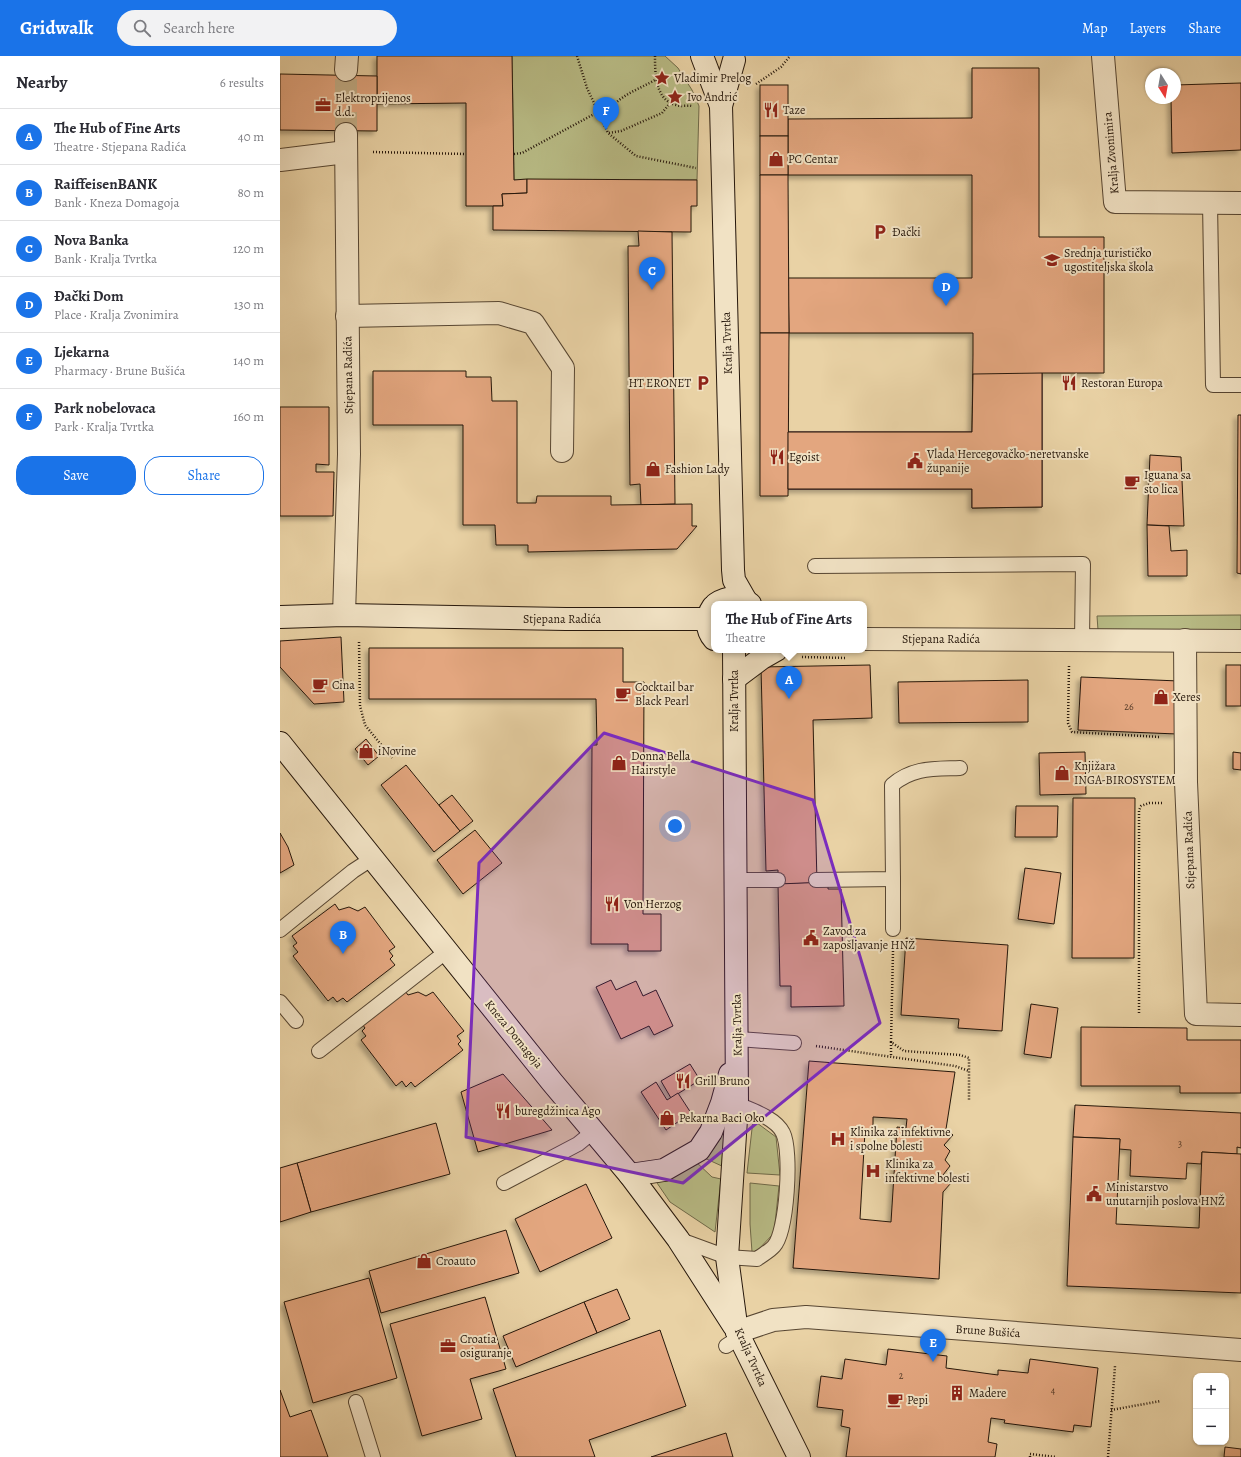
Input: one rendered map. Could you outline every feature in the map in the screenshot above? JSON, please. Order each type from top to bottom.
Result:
[{"type":"street","points":[[702,56],[717,62],[737,58]]},
{"type":"street","name":"Kralja Tvrtka","points":[[702,56],[721,106],[734,580]]},
{"type":"street","name":"Kralja Zvonimira","points":[[1103,56],[1115,202],[1241,202]]},
{"type":"street","name":"Kralja Tvrtka","points":[[721,106],[737,58]]},
{"type":"street","points":[[280,160],[346,143]]},
{"type":"street","name":"Stjepana Radića","points":[[346,143],[351,616]]},
{"type":"street","points":[[347,316],[499,313],[533,323],[563,368],[562,451]]},
{"type":"street","points":[[722,601],[734,580],[747,601]]},
{"type":"street","name":"Stjepana Radića","points":[[734,601],[738,598],[746,601]]},
{"type":"street","name":"Stjepana Radića","points":[[284,619],[351,616],[566,619],[711,614]]},
{"type":"street","name":"Stjepana Radića","points":[[867,639],[1241,641]]},
{"type":"street","name":"Stjepana Radića","points":[[1185,640],[1187,803],[1196,1014],[1241,1014]]},
{"type":"street","name":"Kralja Tvrtka","points":[[734,653],[738,1042],[737,1104],[727,1257],[735,1338],[798,1457]]},
{"type":"street","points":[[734,679],[771,653]]},
{"type":"street","name":"Kneza Domagoja","points":[[280,744],[630,1175],[678,1239],[735,1338]]},
{"type":"street","points":[[630,1175],[664,1170],[699,1150],[711,1132],[722,1103],[738,1042]]},
{"type":"street","name":"Brune Bušića","points":[[735,1338],[773,1320],[806,1317],[1241,1350]]},
{"type":"lane","points":[[1210,202],[1213,386],[1241,385]]},
{"type":"lane","points":[[815,566],[1083,564],[1082,640]]},
{"type":"lane","points":[[893,929],[892,785],[903,775],[925,769],[960,768]]},
{"type":"lane","points":[[280,930],[353,871],[373,858]]},
{"type":"lane","points":[[816,880],[893,879]]},
{"type":"lane","points":[[736,880],[778,880]]},
{"type":"lane","points":[[318,1051],[447,951]]},
{"type":"lane","points":[[280,1002],[296,1021]]},
{"type":"lane","points":[[738,1042],[794,1043]]},
{"type":"lane","points":[[678,1239],[727,1257],[757,1259],[775,1246],[780,1235],[787,1192],[788,1153],[783,1132],[767,1117],[737,1104]]},
{"type":"lane","points":[[504,1183],[578,1144],[594,1131]]},
{"type":"lane","points":[[356,1402],[373,1457]]},
{"type":"path","points":[[577,56],[587,88],[608,133],[636,156],[703,169]]},
{"type":"path","points":[[655,56],[655,80],[664,98],[675,105],[699,106]]},
{"type":"path","points":[[606,126],[606,116],[613,104],[655,80]]},
{"type":"path","points":[[608,133],[621,131],[662,113],[671,102]]},
{"type":"path","points":[[514,154],[522,153],[598,112]]},
{"type":"path","points":[[346,143],[466,154]]},
{"type":"path","points":[[351,616],[360,706],[365,725],[392,758]]},
{"type":"path","points":[[1069,662],[1068,723],[1072,732],[1166,737]]},
{"type":"path","points":[[1139,1013],[1138,810],[1141,806],[1149,803],[1187,803]]},
{"type":"path","points":[[891,1057],[893,929]]},
{"type":"path","points":[[891,1042],[904,1051],[960,1055],[969,1058],[969,1101]]},
{"type":"path","points":[[794,1043],[955,1066],[969,1071]]},
{"type":"path","points":[[1108,1457],[1117,1341]]},
{"type":"path","points":[[1111,1410],[1161,1401]]},
{"type":"path","points":[[1030,1457],[1030,1454],[1056,1457]]},
{"type":"highlighted area","points":[[604,733],[813,800],[880,1023],[683,1183],[466,1137],[479,863]]},
{"type":"green space","points":[[512,56],[665,56],[678,68],[692,90],[699,106],[697,180],[514,180]]},
{"type":"green space","points":[[1241,615],[1241,630],[1098,630],[1097,616]]},
{"type":"green space","points":[[726,1119],[724,1167],[700,1156]]},
{"type":"green space","points":[[753,1120],[776,1137],[780,1175],[747,1173]]},
{"type":"green space","points":[[694,1160],[712,1177],[721,1179],[715,1232],[670,1202],[655,1180]]},
{"type":"green space","points":[[750,1183],[779,1186],[774,1233],[757,1251],[752,1252],[750,1224]]},
{"type":"building","points":[[377,56],[512,56],[514,180],[527,179],[527,193],[502,194],[503,206],[466,206],[466,103],[377,104]]},
{"type":"building","points":[[972,68],[1039,68],[1039,237],[1104,237],[1104,373],[1042,373],[1042,507],[972,508],[972,489],[788,489],[788,432],[972,432],[973,333],[789,333],[788,278],[972,278],[972,175],[788,175],[788,119],[972,118]]},
{"type":"building","points":[[280,74],[377,76],[377,131],[280,130]]},
{"type":"building","points":[[1241,83],[1241,150],[1172,153],[1171,104],[1181,104],[1181,85]]},
{"type":"building","points":[[760,85],[788,85],[788,136],[760,136]]},
{"type":"building","points":[[760,136],[788,136],[788,175],[760,175]]},
{"type":"building","points":[[760,175],[788,175],[789,333],[760,333]]},
{"type":"building","points":[[527,179],[697,180],[697,206],[691,206],[691,232],[493,230],[493,206],[503,206],[502,194],[527,193]]},
{"type":"building","points":[[638,231],[672,232],[675,504],[641,505],[640,484],[630,485],[628,246],[639,246]]},
{"type":"building","points":[[760,333],[789,333],[788,496],[760,496]]},
{"type":"building","points":[[373,371],[466,371],[466,377],[491,377],[492,401],[517,401],[517,503],[536,503],[537,496],[611,496],[611,505],[692,504],[692,526],[697,526],[677,549],[528,552],[528,545],[496,545],[495,525],[463,525],[463,425],[373,425]]},
{"type":"building","name":"Vlada Hercegovačko-neretvanske županije","points":[[1042,373],[1042,507],[972,508],[972,489],[788,489],[788,432],[972,432],[973,374]]},
{"type":"building","points":[[280,407],[329,407],[329,465],[316,464],[316,472],[334,472],[333,516],[280,516]]},
{"type":"building","points":[[1238,415],[1241,415],[1241,574],[1237,573]]},
{"type":"building","points":[[1150,455],[1181,457],[1184,526],[1147,525]]},
{"type":"building","points":[[1147,525],[1169,526],[1171,551],[1187,550],[1187,576],[1148,576]]},
{"type":"building","name":"Cina","points":[[341,637],[344,702],[314,704],[280,667],[280,641]]},
{"type":"building","points":[[369,648],[623,648],[623,682],[644,682],[643,914],[661,914],[661,951],[628,951],[628,944],[591,944],[592,745],[597,745],[596,699],[369,699]]},
{"type":"building","points":[[870,665],[872,718],[813,720],[817,883],[778,884],[778,870],[766,871],[761,667]]},
{"type":"building","points":[[1226,665],[1241,665],[1241,706],[1226,706]]},
{"type":"building","points":[[1081,677],[1179,681],[1177,734],[1078,730]]},
{"type":"building","points":[[1028,680],[1028,722],[899,723],[898,682]]},
{"type":"building","points":[[366,739],[379,756],[368,765],[355,749]]},
{"type":"building","name":"Knjižara INGA-BIROSYSTEM","points":[[1085,752],[1086,794],[1040,795],[1039,753]]},
{"type":"building","points":[[1233,752],[1241,753],[1241,770],[1233,769]]},
{"type":"building","points":[[406,765],[460,831],[434,852],[381,785]]},
{"type":"building","points":[[452,795],[473,821],[460,831],[439,805]]},
{"type":"building","points":[[1073,798],[1135,798],[1134,958],[1072,958]]},
{"type":"building","points":[[1016,806],[1058,806],[1057,837],[1015,837]]},
{"type":"building","points":[[475,830],[502,863],[463,894],[437,860]]},
{"type":"building","points":[[280,833],[288,847],[294,865],[280,873]]},
{"type":"building","points":[[1025,868],[1061,873],[1054,924],[1018,919]]},
{"type":"building","name":"Zavod za zapošljavanje HNŽ","points":[[828,882],[828,889],[841,889],[844,1006],[791,1007],[791,986],[780,986],[778,884]]},
{"type":"building","points":[[335,904],[339,910],[349,907],[358,911],[365,907],[395,947],[389,951],[393,956],[390,959],[395,965],[347,1002],[343,998],[337,1002],[333,997],[328,1001],[293,956],[298,952],[293,946],[297,943],[292,936]]},
{"type":"building","points":[[906,938],[1008,945],[1002,1031],[958,1028],[959,1019],[901,1015]]},
{"type":"building","points":[[611,980],[616,990],[636,981],[643,996],[656,990],[673,1026],[654,1035],[649,1026],[621,1039],[596,987]]},
{"type":"building","points":[[403,988],[408,995],[418,992],[426,996],[433,992],[464,1031],[457,1036],[461,1041],[458,1044],[463,1050],[415,1087],[411,1082],[406,1087],[402,1081],[396,1086],[361,1040],[366,1036],[362,1031],[365,1028],[360,1021]]},
{"type":"building","points":[[1031,1004],[1058,1008],[1051,1058],[1024,1054]]},
{"type":"building","points":[[1081,1027],[1187,1028],[1187,1040],[1241,1040],[1241,1093],[1180,1093],[1180,1086],[1081,1086]]},
{"type":"building","name":"Klinika za infektivne bolesti","points":[[809,1061],[955,1072],[946,1129],[953,1135],[944,1145],[950,1151],[945,1160],[950,1166],[943,1175],[951,1183],[943,1192],[939,1279],[793,1268]],"holes":[[[873,1117],[907,1119],[906,1128],[897,1127],[891,1222],[860,1219],[865,1131],[873,1131]]]},
{"type":"building","points":[[690,1064],[700,1080],[671,1098],[661,1081]]},
{"type":"building","points":[[503,1074],[552,1130],[478,1152],[461,1092]]},
{"type":"building","points":[[656,1082],[667,1100],[678,1093],[691,1113],[666,1130],[641,1092]]},
{"type":"building","points":[[1075,1105],[1241,1113],[1241,1148],[1237,1147],[1237,1154],[1202,1152],[1201,1164],[1187,1163],[1186,1179],[1130,1176],[1131,1150],[1119,1149],[1120,1139],[1073,1137]]},
{"type":"building","points":[[436,1123],[450,1174],[311,1212],[297,1163]]},
{"type":"building","name":"Ministarstvo unutarnjih poslova HNŽ","points":[[1073,1137],[1120,1139],[1116,1224],[1199,1228],[1202,1152],[1241,1154],[1241,1293],[1067,1286]]},
{"type":"building","points":[[297,1163],[311,1212],[280,1222],[280,1168]]},
{"type":"building","points":[[586,1184],[612,1238],[540,1272],[515,1219]]},
{"type":"building","points":[[506,1230],[519,1273],[381,1313],[369,1271]]},
{"type":"building","points":[[369,1278],[397,1378],[313,1403],[284,1302]]},
{"type":"building","points":[[617,1289],[630,1319],[597,1333],[584,1302]]},
{"type":"building","name":"Croatia osiguranje","points":[[485,1297],[506,1369],[470,1379],[482,1419],[422,1436],[390,1324]]},
{"type":"building","points":[[584,1302],[597,1333],[516,1367],[503,1336]]},
{"type":"building","points":[[660,1330],[686,1406],[589,1440],[595,1457],[516,1457],[493,1389]]},
{"type":"building","name":"Madere","points":[[888,1349],[947,1356],[946,1368],[998,1375],[998,1370],[1028,1373],[1030,1359],[1098,1368],[1091,1427],[1074,1425],[1073,1432],[1004,1423],[1005,1420],[991,1418],[988,1442],[997,1444],[995,1457],[846,1457],[850,1428],[841,1426],[843,1410],[817,1407],[821,1376],[842,1379],[845,1359],[886,1365]]},
{"type":"building","points":[[280,1390],[290,1417],[311,1410],[328,1457],[280,1457]]},
{"type":"building","points":[[726,1433],[733,1457],[651,1457]]},
{"type":"building","points":[[1225,1447],[1241,1449],[1241,1457],[1224,1457]]},
{"type":"tunnel","points":[[346,70],[346,134]]},
{"type":"place","name":"Vladimir Prelog","points":[[662,78]]},
{"type":"place","name":"Ivo Andrić","points":[[675,97]]},
{"type":"place","name":"Elektroprijenos d.d.","points":[[323,105]]},
{"type":"place","name":"Taze","points":[[771,110]]},
{"type":"place","name":"Park nobelovaca","points":[[606,130]]},
{"type":"place","name":"PC Centar","points":[[776,159]]},
{"type":"place","name":"Đački","points":[[880,232]]},
{"type":"place","name":"Srednja turističko ugostiteljska škola","points":[[1052,260]]},
{"type":"place","name":"Nova Banka","points":[[652,290]]},
{"type":"place","name":"Đački Dom","points":[[946,306]]},
{"type":"place","name":"HT ERONET","points":[[703,383]]},
{"type":"place","name":"Restoran Europa","points":[[1069,383]]},
{"type":"place","name":"Egoist","points":[[777,457]]},
{"type":"place","name":"Vlada Hercegovačko-neretvanske županije","points":[[915,461]]},
{"type":"place","name":"Fashion Lady","points":[[653,469]]},
{"type":"place","name":"Iguana sa sto lica","points":[[1132,482]]},
{"type":"place","name":"Cina","points":[[320,685]]},
{"type":"place","name":"Cocktail bar Black Pearl","points":[[623,694]]},
{"type":"place","name":"Xeres","points":[[1161,697]]},
{"type":"place","name":"The Hub of Fine Arts","points":[[789,699]]},
{"type":"place","name":"iNovine","points":[[366,751]]},
{"type":"place","name":"Donna Bella Hairstyle","points":[[619,763]]},
{"type":"place","name":"Knjižara INGA-BIROSYSTEM","points":[[1062,773]]},
{"type":"place","name":"Von Herzog","points":[[612,904]]},
{"type":"place","name":"Zavod za zapošljavanje HNŽ","points":[[811,938]]},
{"type":"place","name":"RaiffeisenBANK","points":[[343,954]]},
{"type":"place","name":"Grill Bruno","points":[[683,1081]]},
{"type":"place","name":"buregdžinica Ago","points":[[503,1111]]},
{"type":"place","name":"Pekarna Baci Oko","points":[[667,1118]]},
{"type":"place","name":"Klinika za infektivne i spolne bolesti","points":[[838,1139]]},
{"type":"place","name":"Klinika za infektivne bolesti","points":[[873,1171]]},
{"type":"place","name":"Ministarstvo unutarnjih poslova HNŽ","points":[[1094,1194]]},
{"type":"place","name":"Croauto","points":[[424,1261]]},
{"type":"place","name":"Croatia osiguranje","points":[[448,1346]]},
{"type":"place","name":"Ljekarna","points":[[933,1362]]},
{"type":"place","name":"Madere","points":[[957,1393]]},
{"type":"place","name":"Pepi","points":[[895,1400]]}]
